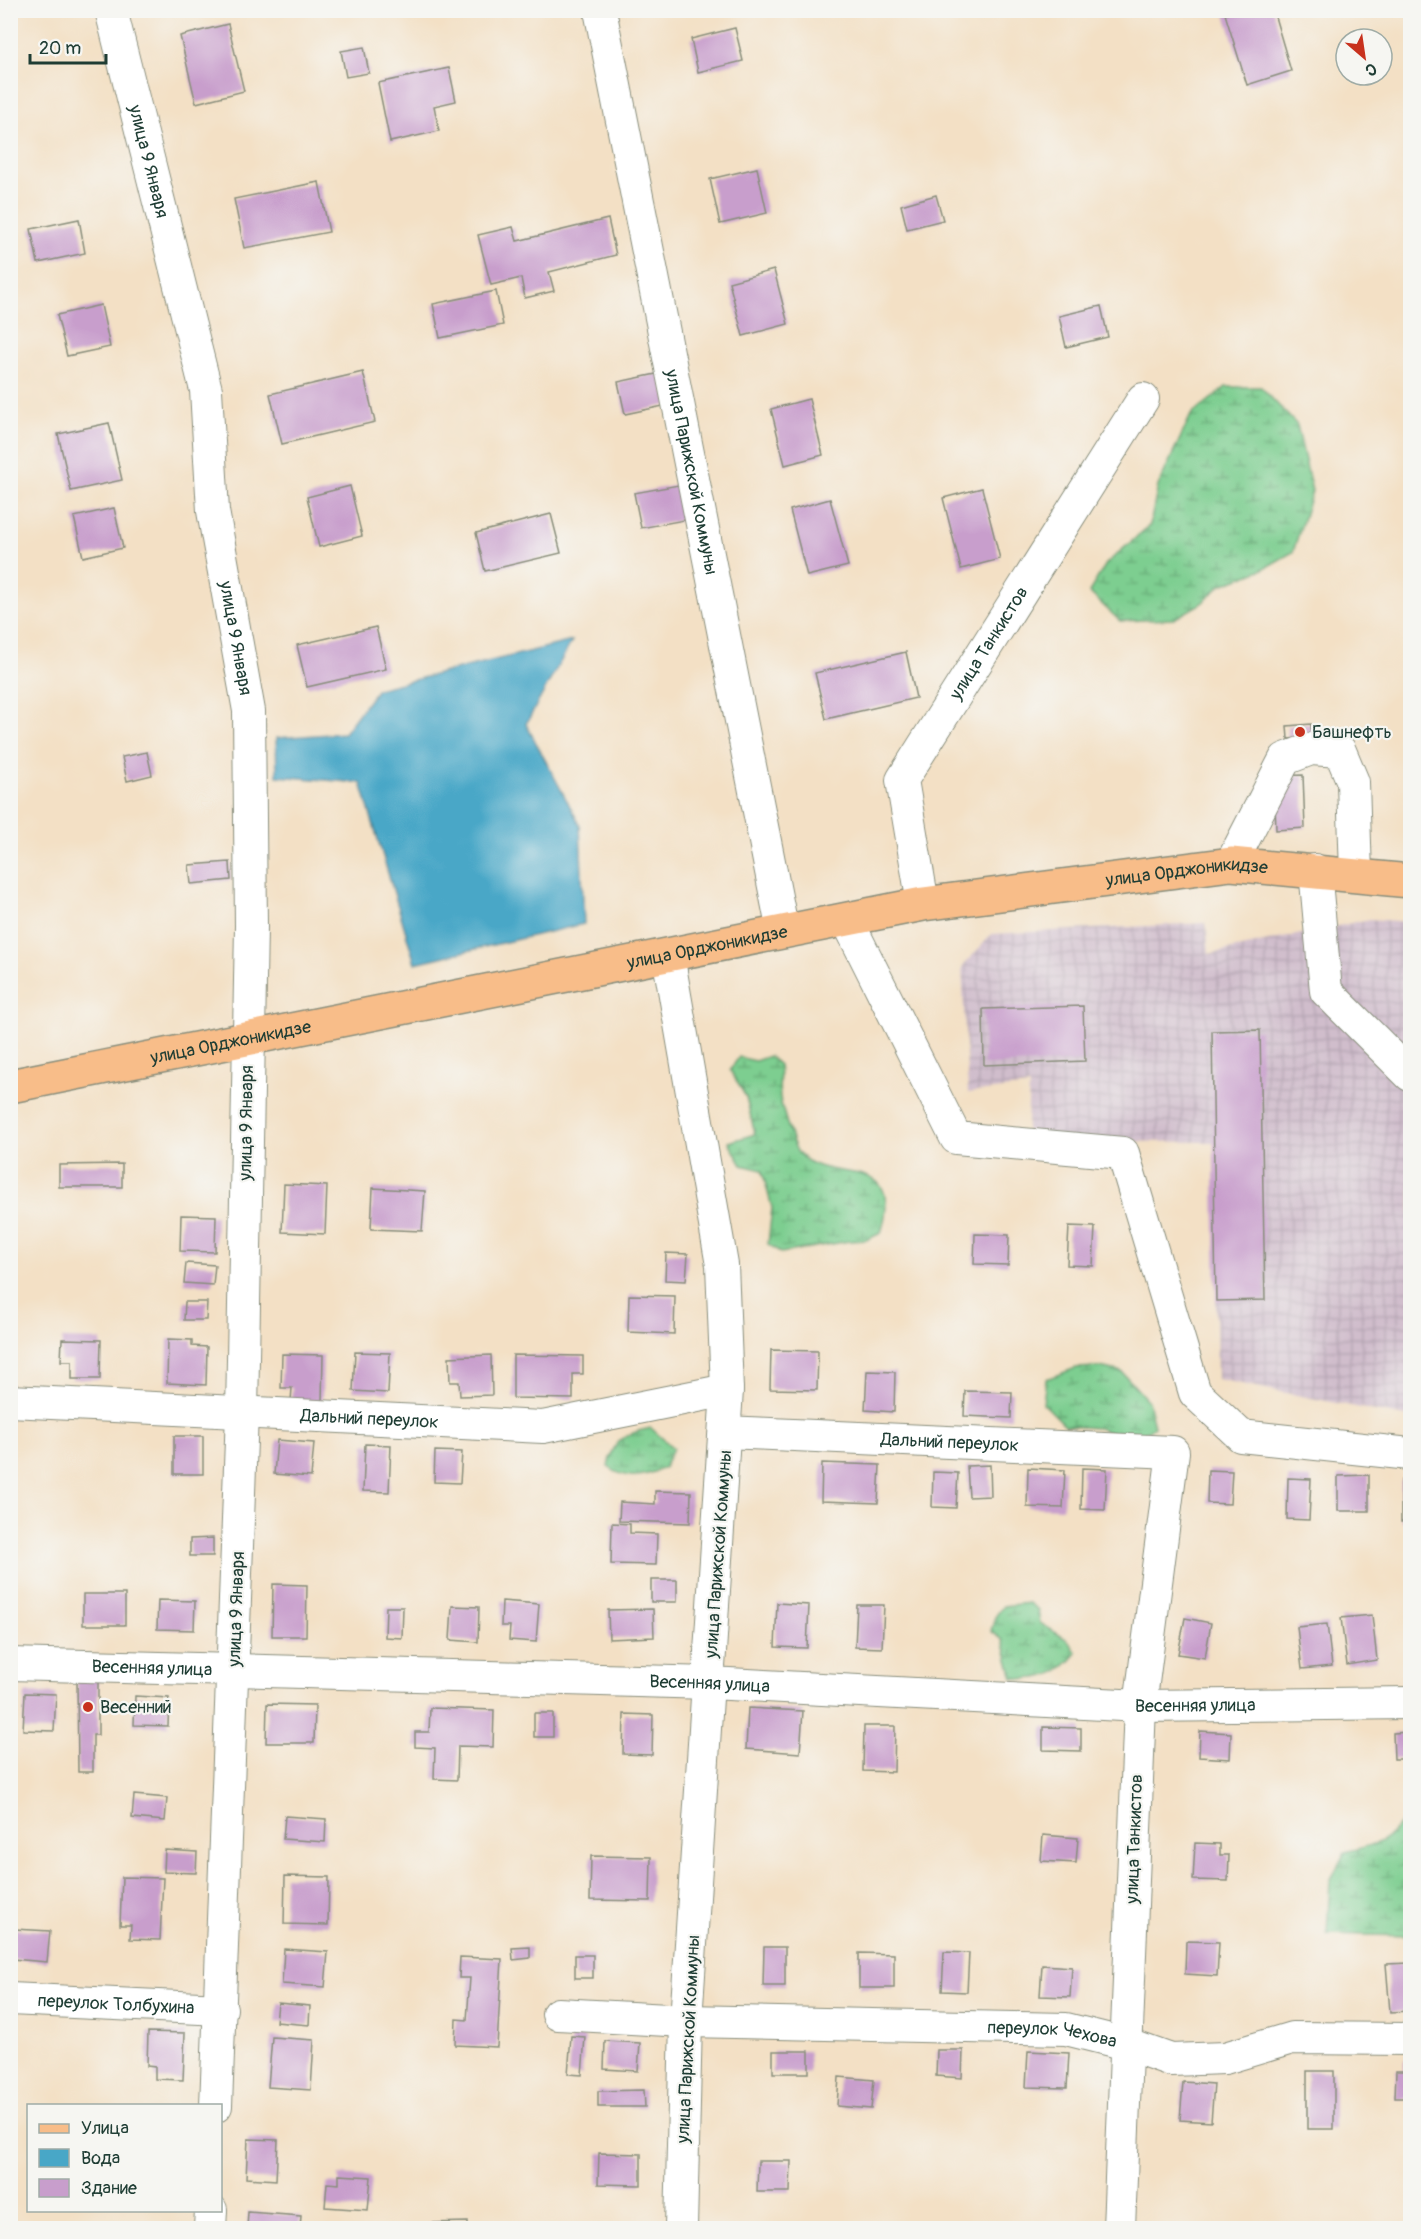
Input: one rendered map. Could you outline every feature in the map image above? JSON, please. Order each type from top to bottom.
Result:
[{"type":"main road","name":"улица Орджоникидзе","points":[[10,1086],[923,904],[1231,864],[1315,870],[1410,881]]},
{"type":"street","name":"улица 9 Января","points":[[111,10],[206,390],[213,511],[249,711],[251,926],[247,1037],[242,1413],[216,2104]]},
{"type":"street","name":"улица Парижской Коммуны","points":[[600,10],[783,932]]},
{"type":"street","name":"улица Танкистов","points":[[923,904],[902,780],[1143,399]]},
{"type":"street","points":[[1231,864],[1285,759],[1311,749],[1340,751],[1353,782],[1356,874]]},
{"type":"street","points":[[1315,870],[1326,991],[1410,1076]]},
{"type":"street","points":[[847,920],[956,1138],[1123,1153],[1196,1393],[1241,1436],[1410,1454]]},
{"type":"street","name":"улица Парижской Коммуны","points":[[668,955],[722,1264],[727,1390],[710,1683],[686,2022],[681,2229]]},
{"type":"street","name":"Дальний переулок","points":[[10,1401],[543,1427],[727,1390]]},
{"type":"street","name":"Дальний переулок","points":[[725,1432],[1173,1452]]},
{"type":"street","name":"улица Танкистов","points":[[1119,2229],[1140,1706],[1173,1452]]},
{"type":"street","name":"Весенняя улица","points":[[10,1664],[710,1683],[1140,1706],[1410,1703]]},
{"type":"street","name":"переулок Толбухина","points":[[10,1999],[221,2009]]},
{"type":"street","name":"переулок Чехова","points":[[558,2014],[686,2022],[1066,2030],[1126,2044],[1171,2060],[1225,2058],[1292,2038],[1410,2039]]},
{"type":"street","points":[[210,2229],[211,2212]]},
{"type":"shaded area","points":[[1370,919],[1410,922],[1410,1418],[1217,1379],[1214,1142],[1026,1141],[1029,1086],[968,1093],[962,967],[992,934],[1206,923],[1209,954]]},
{"type":"green space","points":[[1226,387],[1261,387],[1297,425],[1312,491],[1293,552],[1263,569],[1221,585],[1202,603],[1174,619],[1120,621],[1089,592],[1106,564],[1150,525],[1158,486],[1191,415]]},
{"type":"green space","points":[[769,1056],[779,1065],[780,1098],[799,1154],[813,1164],[874,1180],[883,1190],[886,1207],[881,1233],[866,1240],[781,1253],[768,1244],[772,1208],[762,1170],[742,1165],[729,1142],[755,1134],[746,1097],[730,1070],[739,1057],[755,1061]]},
{"type":"green space","points":[[1100,1367],[1122,1372],[1148,1401],[1154,1426],[1141,1436],[1124,1438],[1098,1428],[1066,1426],[1043,1403],[1046,1379],[1076,1368]]},
{"type":"green space","points":[[651,1428],[673,1448],[664,1468],[649,1474],[629,1476],[608,1467],[613,1450],[622,1439],[634,1432]]},
{"type":"green space","points":[[1029,1603],[1038,1610],[1040,1623],[1068,1640],[1077,1653],[1064,1667],[1049,1675],[1023,1679],[1013,1678],[1003,1640],[991,1631],[995,1617],[1003,1606]]},
{"type":"green space","points":[[1410,1809],[1410,1936],[1327,1934],[1330,1881],[1345,1852],[1384,1840]]},
{"type":"water","points":[[572,641],[526,724],[580,825],[584,924],[415,963],[361,783],[277,776],[276,738],[344,733],[377,689]]},
{"type":"building","points":[[1237,10],[1273,10],[1291,71],[1247,85],[1225,14]]},
{"type":"building","points":[[228,24],[244,91],[196,103],[180,36]]},
{"type":"building","points":[[735,28],[743,61],[698,72],[691,39]]},
{"type":"building","points":[[364,47],[369,73],[346,77],[341,51]]},
{"type":"building","points":[[449,68],[456,101],[434,106],[439,131],[390,142],[378,83]]},
{"type":"building","points":[[757,168],[767,213],[720,224],[710,179]]},
{"type":"building","points":[[319,182],[329,232],[244,248],[234,199]]},
{"type":"building","points":[[936,195],[943,220],[907,229],[901,205]]},
{"type":"building","points":[[79,219],[85,253],[38,263],[31,229]]},
{"type":"building","points":[[608,219],[616,255],[549,272],[554,291],[525,298],[521,278],[491,285],[478,235],[513,227],[517,241]]},
{"type":"building","points":[[774,270],[788,324],[743,336],[729,282]]},
{"type":"building","points":[[496,291],[503,325],[440,338],[433,304]]},
{"type":"building","points":[[101,305],[110,347],[67,356],[57,315]]},
{"type":"building","points":[[1101,306],[1108,337],[1066,347],[1059,316]]},
{"type":"building","points":[[363,372],[375,422],[282,444],[270,394]]},
{"type":"building","points":[[661,373],[668,405],[625,414],[618,382]]},
{"type":"building","points":[[809,399],[823,455],[785,465],[771,409]]},
{"type":"building","points":[[109,423],[122,480],[71,491],[58,434]]},
{"type":"building","points":[[684,484],[690,519],[641,528],[634,493]]},
{"type":"building","points":[[350,486],[362,536],[319,547],[307,497]]},
{"type":"building","points":[[982,488],[1000,559],[961,569],[943,498]]},
{"type":"building","points":[[830,499],[848,566],[807,576],[790,510]]},
{"type":"building","points":[[114,508],[123,548],[83,557],[74,517]]},
{"type":"building","points":[[551,514],[561,553],[485,571],[476,533]]},
{"type":"building","points":[[376,627],[386,669],[307,687],[297,645]]},
{"type":"building","points":[[906,652],[916,698],[826,719],[815,673]]},
{"type":"building","name":"Башнефть","points":[[1311,724],[1312,737],[1288,739],[1287,726]]},
{"type":"building","points":[[147,752],[152,775],[127,781],[122,757]]},
{"type":"building","points":[[1303,775],[1305,828],[1276,830],[1274,776]]},
{"type":"building","points":[[230,862],[231,880],[191,884],[189,865]]},
{"type":"building","points":[[1083,1006],[1085,1061],[984,1065],[983,1009]]},
{"type":"building","points":[[1260,1030],[1265,1300],[1216,1301],[1212,1031]]},
{"type":"building","points":[[122,1164],[122,1187],[59,1187],[59,1165]]},
{"type":"building","points":[[284,1184],[327,1186],[325,1234],[282,1232]]},
{"type":"building","points":[[373,1188],[425,1191],[422,1231],[371,1229]]},
{"type":"building","points":[[181,1215],[216,1216],[215,1252],[180,1251]]},
{"type":"building","points":[[1069,1226],[1095,1227],[1093,1266],[1067,1265]]},
{"type":"building","points":[[975,1234],[1009,1235],[1008,1265],[974,1264]]},
{"type":"building","points":[[666,1253],[688,1254],[686,1281],[665,1280]]},
{"type":"building","points":[[186,1263],[215,1265],[213,1285],[184,1283]]},
{"type":"building","points":[[629,1295],[675,1296],[674,1334],[628,1332]]},
{"type":"building","points":[[185,1302],[207,1302],[206,1320],[184,1320]]},
{"type":"building","points":[[62,1339],[101,1340],[100,1379],[72,1379],[72,1361],[61,1361]]},
{"type":"building","points":[[168,1339],[192,1340],[192,1346],[207,1347],[206,1385],[167,1383]]},
{"type":"building","points":[[771,1350],[818,1351],[817,1390],[770,1389]]},
{"type":"building","points":[[355,1352],[390,1353],[388,1393],[353,1391]]},
{"type":"building","points":[[282,1354],[323,1355],[322,1401],[291,1401],[292,1388],[281,1388]]},
{"type":"building","points":[[491,1355],[492,1395],[460,1396],[459,1382],[450,1382],[449,1357]]},
{"type":"building","points":[[513,1355],[583,1356],[583,1374],[573,1374],[573,1399],[513,1398]]},
{"type":"building","points":[[867,1371],[895,1372],[894,1412],[865,1410]]},
{"type":"building","points":[[965,1391],[1012,1392],[1011,1418],[964,1416]]},
{"type":"building","points":[[174,1436],[203,1436],[203,1474],[174,1474]]},
{"type":"building","points":[[277,1440],[314,1443],[311,1477],[274,1474]]},
{"type":"building","points":[[365,1444],[391,1445],[389,1492],[363,1491]]},
{"type":"building","points":[[435,1451],[462,1452],[460,1483],[434,1482]]},
{"type":"building","points":[[822,1463],[880,1465],[878,1503],[821,1501]]},
{"type":"building","points":[[990,1465],[991,1496],[969,1497],[967,1466]]},
{"type":"building","points":[[1028,1468],[1065,1470],[1063,1508],[1027,1507]]},
{"type":"building","points":[[1082,1468],[1107,1469],[1105,1510],[1081,1509]]},
{"type":"building","points":[[1208,1470],[1232,1471],[1230,1504],[1207,1503]]},
{"type":"building","points":[[933,1472],[958,1473],[956,1508],[932,1507]]},
{"type":"building","points":[[1369,1475],[1369,1511],[1338,1511],[1338,1476]]},
{"type":"building","points":[[1288,1478],[1311,1479],[1309,1520],[1287,1519]]},
{"type":"building","points":[[1401,1480],[1410,1480],[1410,1522],[1401,1522]]},
{"type":"building","points":[[655,1491],[691,1492],[690,1523],[619,1521],[620,1502],[655,1504]]},
{"type":"building","points":[[612,1523],[630,1524],[630,1533],[657,1534],[656,1565],[611,1564]]},
{"type":"building","points":[[213,1538],[213,1556],[190,1556],[190,1539]]},
{"type":"building","points":[[651,1580],[677,1580],[677,1602],[651,1602]]},
{"type":"building","points":[[273,1584],[307,1585],[306,1636],[272,1636]]},
{"type":"building","points":[[83,1594],[125,1594],[125,1625],[83,1625]]},
{"type":"building","points":[[158,1600],[195,1601],[194,1630],[157,1629]]},
{"type":"building","points":[[502,1601],[539,1604],[536,1642],[509,1640],[510,1626],[501,1626]]},
{"type":"building","points":[[777,1603],[809,1605],[807,1648],[775,1647]]},
{"type":"building","points":[[857,1605],[884,1605],[882,1648],[855,1647]]},
{"type":"building","points":[[452,1606],[479,1607],[478,1642],[450,1640]]},
{"type":"building","points":[[386,1607],[403,1607],[402,1638],[385,1637]]},
{"type":"building","points":[[653,1609],[654,1637],[609,1639],[608,1610]]},
{"type":"building","points":[[1372,1615],[1377,1660],[1347,1665],[1341,1618]]},
{"type":"building","points":[[1185,1618],[1211,1623],[1205,1658],[1178,1654]]},
{"type":"building","points":[[1327,1624],[1332,1666],[1302,1669],[1297,1627]]},
{"type":"building","name":"Весенний","points":[[77,1679],[98,1679],[98,1735],[93,1735],[93,1772],[78,1772]]},
{"type":"building","points":[[25,1693],[56,1694],[54,1731],[23,1730]]},
{"type":"building","points":[[135,1696],[169,1698],[168,1726],[134,1725]]},
{"type":"building","points":[[267,1704],[315,1705],[314,1743],[266,1743]]},
{"type":"building","points":[[430,1708],[494,1710],[493,1747],[458,1746],[457,1780],[434,1779],[435,1748],[415,1747],[415,1732],[429,1732]]},
{"type":"building","points":[[748,1708],[803,1711],[800,1753],[746,1749]]},
{"type":"building","points":[[534,1713],[553,1713],[553,1737],[534,1737]]},
{"type":"building","points":[[624,1714],[653,1715],[652,1755],[623,1754]]},
{"type":"building","points":[[864,1726],[895,1726],[894,1772],[863,1771]]},
{"type":"building","points":[[1043,1727],[1081,1728],[1081,1751],[1043,1750]]},
{"type":"building","points":[[1200,1731],[1231,1733],[1230,1759],[1199,1757]]},
{"type":"building","points":[[1410,1732],[1410,1759],[1394,1759],[1393,1733]]},
{"type":"building","points":[[134,1795],[167,1798],[165,1821],[132,1818]]},
{"type":"building","points":[[285,1816],[326,1819],[325,1842],[283,1839]]},
{"type":"building","points":[[1043,1835],[1078,1838],[1076,1863],[1041,1861]]},
{"type":"building","points":[[1195,1843],[1220,1844],[1220,1855],[1229,1855],[1228,1881],[1193,1880]]},
{"type":"building","points":[[165,1850],[197,1852],[196,1873],[164,1872]]},
{"type":"building","points":[[591,1856],[651,1857],[650,1901],[590,1900]]},
{"type":"building","points":[[285,1876],[329,1877],[328,1925],[284,1924]]},
{"type":"building","points":[[122,1877],[163,1878],[160,1940],[130,1939],[131,1925],[120,1925]]},
{"type":"building","points":[[14,1929],[50,1931],[47,1962],[12,1959]]},
{"type":"building","points":[[1186,1941],[1219,1942],[1217,1976],[1185,1974]]},
{"type":"building","points":[[530,1947],[530,1958],[513,1960],[512,1948]]},
{"type":"building","points":[[764,1947],[785,1947],[785,1986],[763,1986]]},
{"type":"building","points":[[284,1949],[328,1952],[325,1987],[282,1984]]},
{"type":"building","points":[[944,1952],[969,1953],[967,1992],[942,1991]]},
{"type":"building","points":[[859,1953],[894,1954],[894,1988],[859,1988]]},
{"type":"building","points":[[575,1955],[593,1955],[593,1978],[575,1978]]},
{"type":"building","points":[[460,1957],[502,1959],[497,2047],[455,2045],[456,2019],[467,2020],[470,1978],[459,1978]]},
{"type":"building","points":[[1410,1963],[1410,2011],[1390,2012],[1386,1964]]},
{"type":"building","points":[[1042,1965],[1072,1967],[1070,1997],[1040,1996]]},
{"type":"building","points":[[278,2003],[310,2006],[309,2025],[276,2022]]},
{"type":"building","points":[[148,2032],[185,2033],[183,2080],[155,2079],[155,2067],[147,2066]]},
{"type":"building","points":[[571,2036],[585,2037],[582,2075],[568,2074]]},
{"type":"building","points":[[272,2037],[314,2040],[311,2090],[268,2087]]},
{"type":"building","points":[[605,2041],[640,2043],[638,2071],[604,2069]]},
{"type":"building","points":[[937,2050],[963,2050],[962,2078],[936,2076]]},
{"type":"building","points":[[773,2051],[809,2051],[809,2073],[773,2073]]},
{"type":"building","points":[[1028,2051],[1069,2053],[1067,2088],[1026,2087]]},
{"type":"building","points":[[1404,2061],[1410,2061],[1410,2098],[1395,2098],[1396,2071],[1404,2071]]},
{"type":"building","points":[[1307,2071],[1334,2071],[1334,2129],[1307,2129]]},
{"type":"building","points":[[839,2077],[874,2080],[871,2109],[837,2106]]},
{"type":"building","points":[[1183,2082],[1214,2084],[1211,2122],[1180,2120]]},
{"type":"building","points":[[644,2090],[645,2107],[598,2107],[598,2091]]},
{"type":"building","points":[[248,2139],[278,2140],[276,2180],[246,2178]]},
{"type":"building","points":[[599,2153],[641,2154],[641,2185],[598,2184]]},
{"type":"building","points":[[758,2161],[791,2161],[790,2192],[757,2192]]},
{"type":"building","points":[[339,2175],[371,2177],[368,2210],[325,2207],[327,2183],[339,2184]]},
{"type":"building","points":[[248,2212],[301,2216],[300,2228],[247,2228]]},
{"type":"building","points":[[468,2222],[468,2228],[428,2228],[428,2223]]},
{"type":"place","name":"Башнефть","points":[[1300,732]]},
{"type":"place","name":"Весенний","points":[[88,1707]]}]
